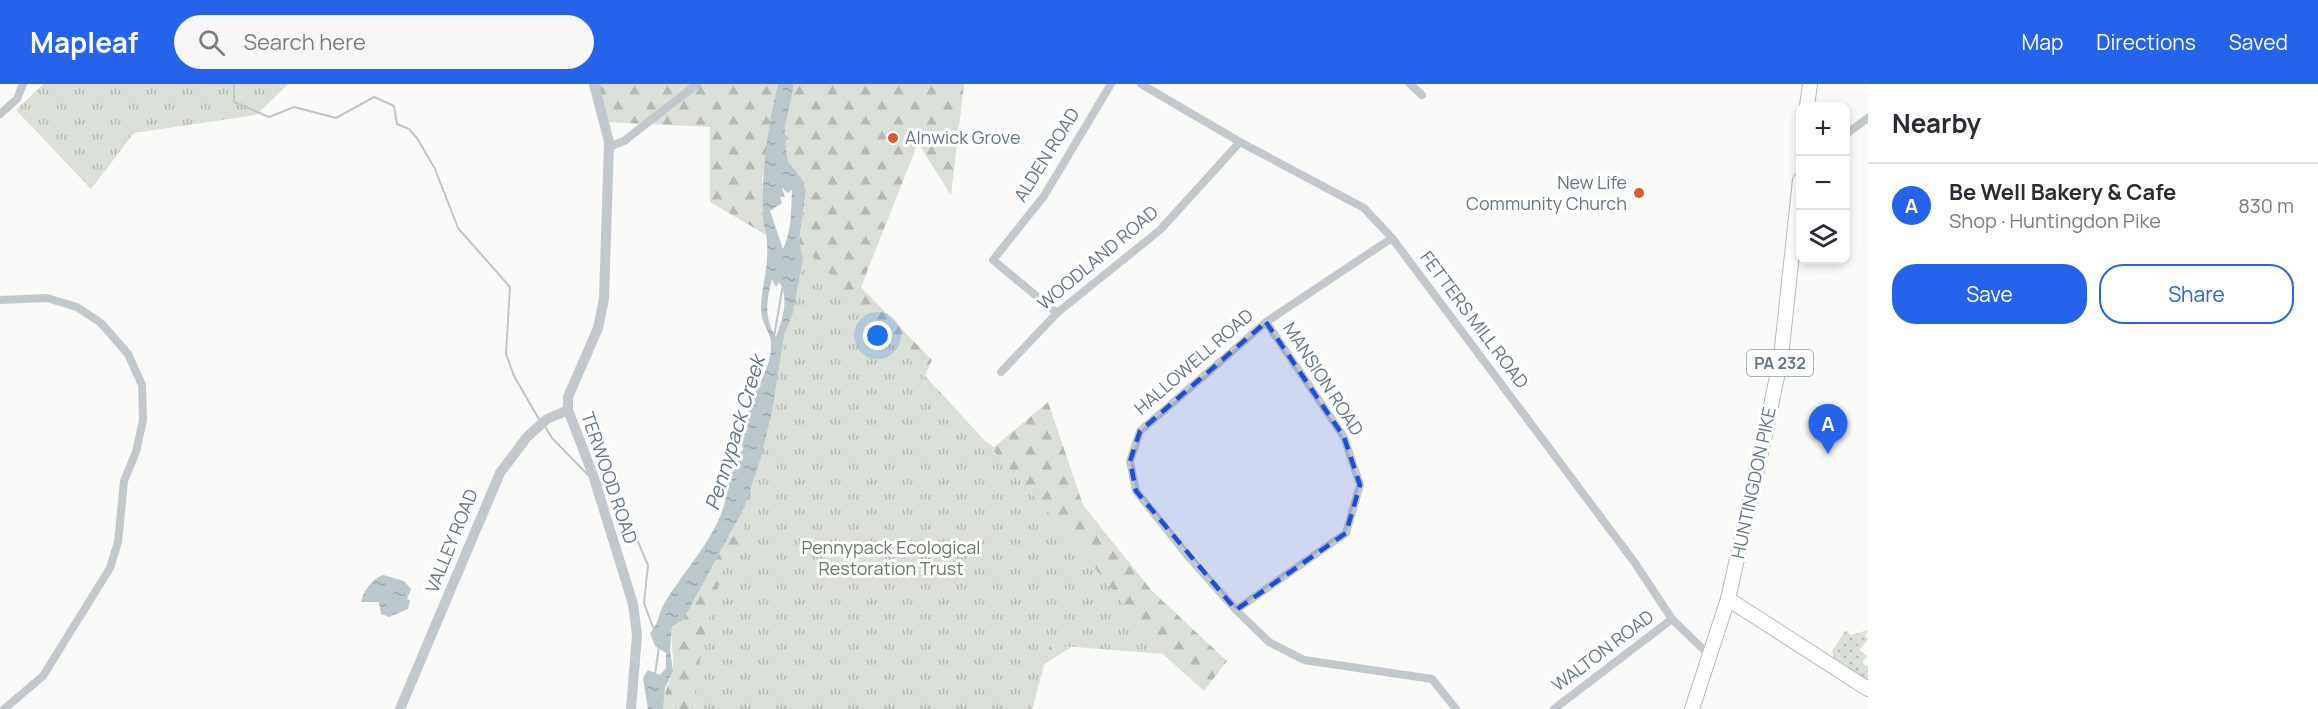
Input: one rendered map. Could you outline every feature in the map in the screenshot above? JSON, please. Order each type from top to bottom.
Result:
[{"type":"main road","points":[[1808,102],[1810,84]]},
{"type":"main road","name":"HUNTINGDON PIKE","points":[[1692,709],[1728,599],[1781,357],[1797,210]]},
{"type":"main road","points":[[1728,599],[1868,689]]},
{"type":"street","points":[[0,114],[17,99],[23,84]]},
{"type":"street","name":"TERWOOD ROAD","points":[[594,84],[609,147],[603,311],[596,335],[568,397],[568,410],[597,486],[635,614],[637,635],[632,709]]},
{"type":"street","points":[[609,147],[624,141],[697,84]]},
{"type":"street","name":"ALDEN ROAD","points":[[1057,313],[993,260],[1044,196],[1111,84]]},
{"type":"street","name":"FETTERS MILL ROAD","points":[[1140,84],[1240,142],[1364,208],[1392,238],[1635,563],[1672,619],[1710,656]]},
{"type":"street","points":[[1410,84],[1422,95]]},
{"type":"street","points":[[1850,131],[1868,118]]},
{"type":"street","name":"WOODLAND ROAD","points":[[1000,372],[1057,313],[1160,230],[1240,142]]},
{"type":"street","name":"HALLOWELL ROAD","points":[[1392,238],[1266,322],[1140,431],[1130,460],[1136,491],[1236,610],[1269,642],[1304,660],[1432,679],[1456,709]]},
{"type":"street","points":[[0,300],[47,298],[77,307],[101,323],[128,354],[142,385],[143,420],[136,453],[124,481],[118,542],[110,568],[43,676],[4,709]]},
{"type":"street","name":"MANSION ROAD","points":[[1236,610],[1346,533],[1360,485],[1344,437],[1266,322]]},
{"type":"street","name":"VALLEY ROAD","points":[[400,709],[493,485],[514,450],[547,419],[568,410]]},
{"type":"street","name":"WALTON ROAD","points":[[1554,709],[1672,619]]},
{"type":"highlighted area","points":[[1266,322],[1344,437],[1360,485],[1346,533],[1236,610],[1136,491],[1130,461],[1140,431]]},
{"type":"green space","points":[[43,84],[288,84],[256,115],[134,133],[91,189],[16,110]]},
{"type":"green space","points":[[593,84],[778,84],[762,179],[766,235],[710,202],[710,127],[604,122]]},
{"type":"green space","name":"Pennypack Ecological Restoration Trust","points":[[794,84],[964,84],[951,195],[918,143],[861,287],[932,360],[916,395],[994,447],[1048,402],[1083,505],[1152,591],[1227,661],[1204,691],[1153,645],[1073,646],[1005,689],[771,709],[663,709],[673,668],[672,625],[683,620],[692,599],[730,534],[761,457],[803,258],[799,241],[806,190],[797,172],[788,162],[786,149],[785,127]]},
{"type":"green space","name":"Pennypack Ecological Restoration Trust","points":[[802,245],[988,445],[1078,547],[1163,654],[1050,645],[1032,709],[693,709],[707,626],[725,563],[739,547]]},
{"type":"green space","points":[[1846,630],[1851,635],[1868,630],[1865,636],[1868,639],[1859,650],[1867,656],[1862,663],[1868,667],[1868,682],[1834,659],[1832,651]]},
{"type":"water","points":[[778,84],[794,84],[785,127],[786,149],[788,162],[797,172],[806,190],[799,241],[803,258],[793,312],[784,336],[772,411],[761,457],[744,508],[683,620],[672,626],[670,650],[673,671],[665,688],[663,709],[648,709],[643,678],[648,670],[660,675],[666,668],[666,653],[655,646],[650,633],[671,592],[718,522],[732,470],[743,449],[742,435],[748,409],[769,358],[771,341],[761,313],[767,251],[763,219],[763,182],[768,133]],"holes":[[[782,188],[788,193],[792,189],[790,227],[783,249],[770,211],[782,203],[780,197],[785,197]],[[772,279],[776,287],[779,282],[784,295],[784,309],[776,337],[768,315]]]},
{"type":"water","points":[[383,575],[404,581],[411,589],[407,599],[410,600],[408,609],[389,617],[381,614],[379,602],[361,602],[369,586]]},
{"type":"waterway","points":[[234,84],[234,102],[269,117],[294,107],[336,118],[374,97],[394,106],[397,124],[409,129],[417,138],[435,169],[458,228],[510,287],[506,354],[514,376],[540,421]]},
{"type":"waterway","name":"Pennypack Creek","points":[[774,337],[783,284]]},
{"type":"waterway","points":[[544,425],[552,438],[589,476]]},
{"type":"waterway","points":[[600,481],[625,512],[648,565],[644,603],[654,630]]},
{"type":"waterway","name":"Pennypack Creek","points":[[655,674],[659,647]]},
{"type":"place","name":"Alnwick Grove","points":[[893,138]]},
{"type":"place","name":"New Life Community Church","points":[[1639,193]]},
{"type":"place","name":"Be Well Bakery & Cafe","points":[[1828,454]]}]
